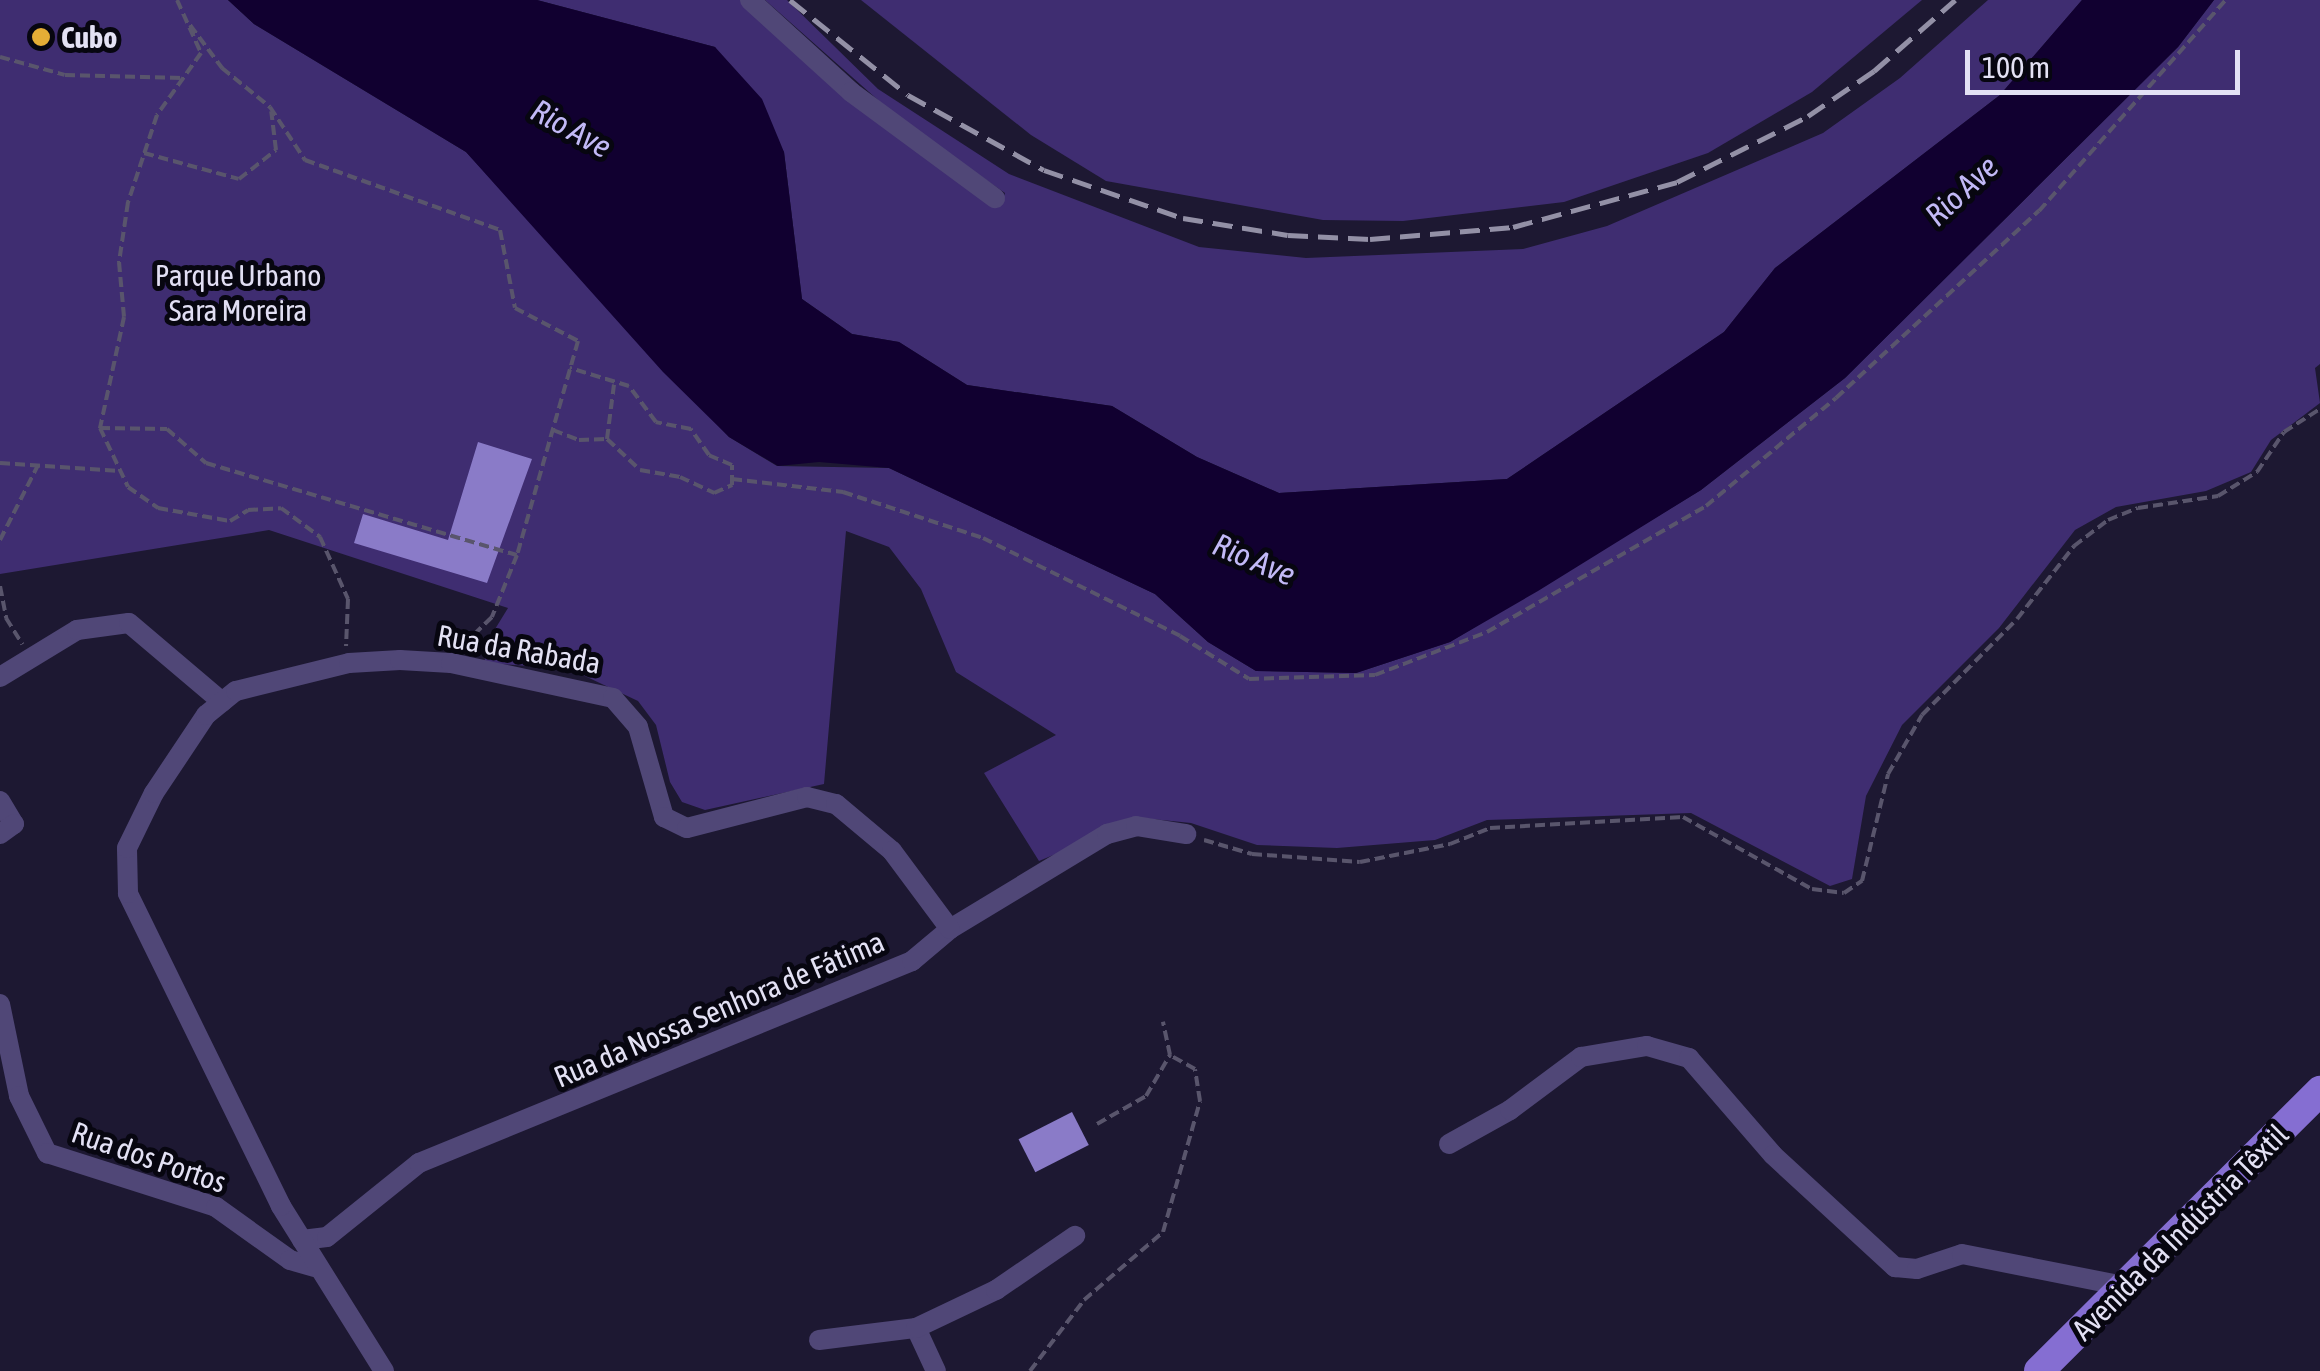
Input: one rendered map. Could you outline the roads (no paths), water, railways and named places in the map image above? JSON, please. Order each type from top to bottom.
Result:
[{"type":"main road","name":"Avenida da Indústria Têxtil","points":[[2039,1371],[2319,1096]]},
{"type":"street","points":[[750,0],[852,92],[995,198]]},
{"type":"street","points":[[0,678],[77,630],[129,622],[222,702]]},
{"type":"street","name":"Rua da Rabada","points":[[384,1371],[314,1267],[128,892],[127,848],[134,834],[206,715],[236,691],[349,663],[444,663],[613,698],[638,727],[664,817],[688,828],[806,797],[836,804],[892,851],[950,930]]},
{"type":"street","points":[[0,801],[14,824],[0,834]]},
{"type":"street","name":"Rua da Nossa Senhora de Fátima","points":[[302,1240],[327,1237],[418,1163],[912,961],[950,930],[1107,834],[1136,826],[1186,834]]},
{"type":"street","name":"Rua dos Portos","points":[[0,1004],[19,1096],[47,1153],[216,1207],[290,1260],[314,1267]]},
{"type":"street","points":[[1449,1144],[1510,1110],[1581,1056],[1646,1046],[1689,1058],[1773,1155],[1894,1267],[1917,1269],[1962,1254],[2128,1287]]},
{"type":"street","points":[[818,1340],[916,1328],[996,1290],[1075,1236]]},
{"type":"street","points":[[916,1328],[936,1371]]},
{"type":"water","name":"Rio Ave","points":[[228,0],[537,0],[715,47],[762,99],[784,152],[802,299],[852,334],[899,342],[967,385],[1112,406],[1197,457],[1279,493],[1507,479],[1724,332],[1775,268],[2000,95],[2082,0],[2214,0],[2178,47],[1845,378],[1701,490],[1538,591],[1450,642],[1356,673],[1256,671],[1208,642],[1155,594],[889,468],[819,462],[778,466],[729,437],[663,372],[466,152],[254,24]]},
{"type":"railway","points":[[790,0],[908,95],[1044,170],[1183,218],[1288,235],[1370,239],[1513,227],[1677,182],[1808,116],[1874,71],[1955,0]]},
{"type":"place","name":"Cubo","points":[[41,37]]},
{"type":"park label","name":"Parque Urbano Sara Moreira","points":[[238,292]]}]
